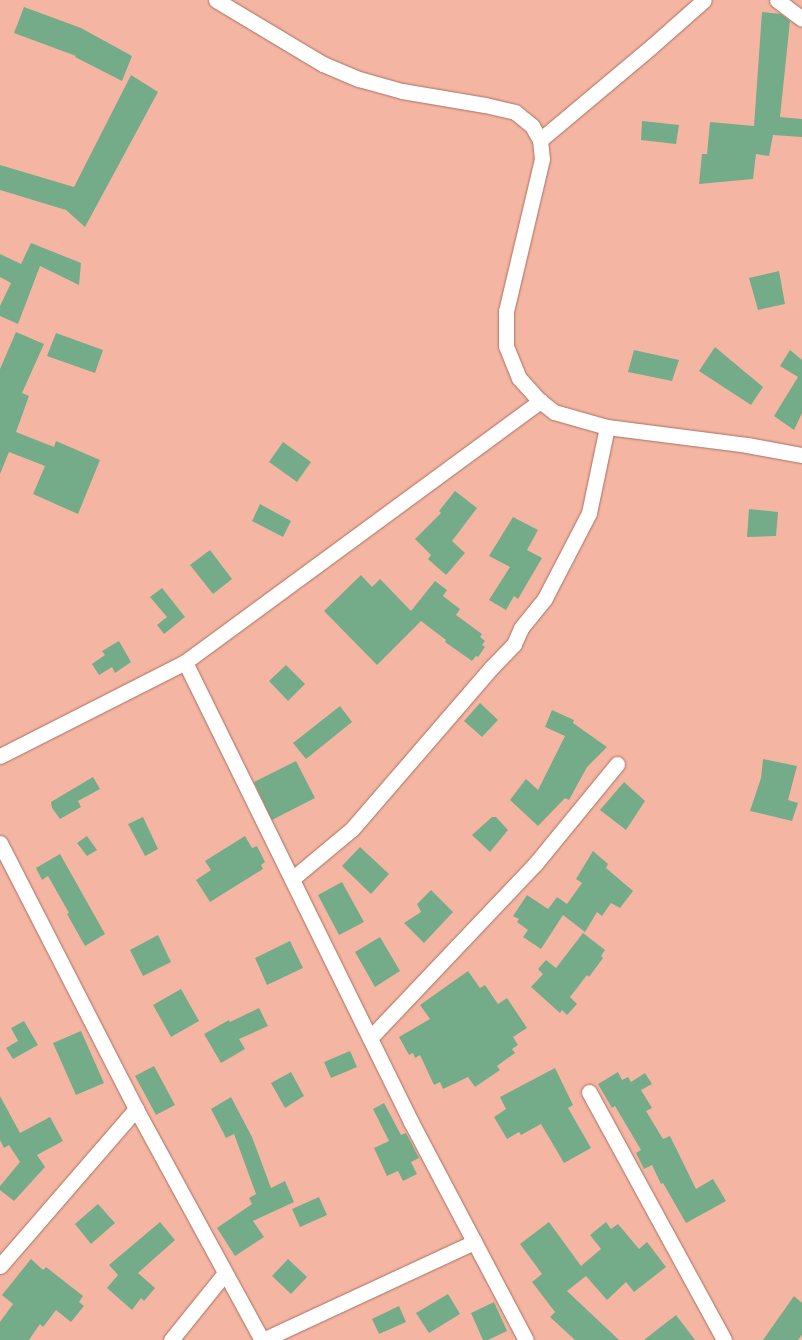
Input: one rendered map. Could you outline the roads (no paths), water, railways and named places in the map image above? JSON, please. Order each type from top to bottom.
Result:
[{"type":"street","points":[[216,0],[323,64],[359,79],[402,91],[485,104],[515,112],[532,126],[540,140],[542,159],[506,311],[506,346],[519,378],[540,401],[554,412],[607,427],[802,455]]},
{"type":"street","points":[[540,140],[652,46],[704,0]]},
{"type":"street","points":[[777,0],[802,19]]},
{"type":"street","points":[[0,756],[185,662],[540,401]]},
{"type":"street","points":[[292,879],[352,829],[491,668],[514,644],[521,628],[545,598],[589,513],[607,427]]},
{"type":"street","points":[[185,662],[370,1038],[474,1242],[526,1340]]},
{"type":"street","points":[[370,1038],[536,863],[618,764]]},
{"type":"street","points":[[0,843],[136,1109],[263,1340],[474,1242]]},
{"type":"street","points":[[589,1092],[724,1340]]},
{"type":"street","points":[[0,1266],[136,1109]]},
{"type":"street","points":[[171,1340],[226,1273]]}]
